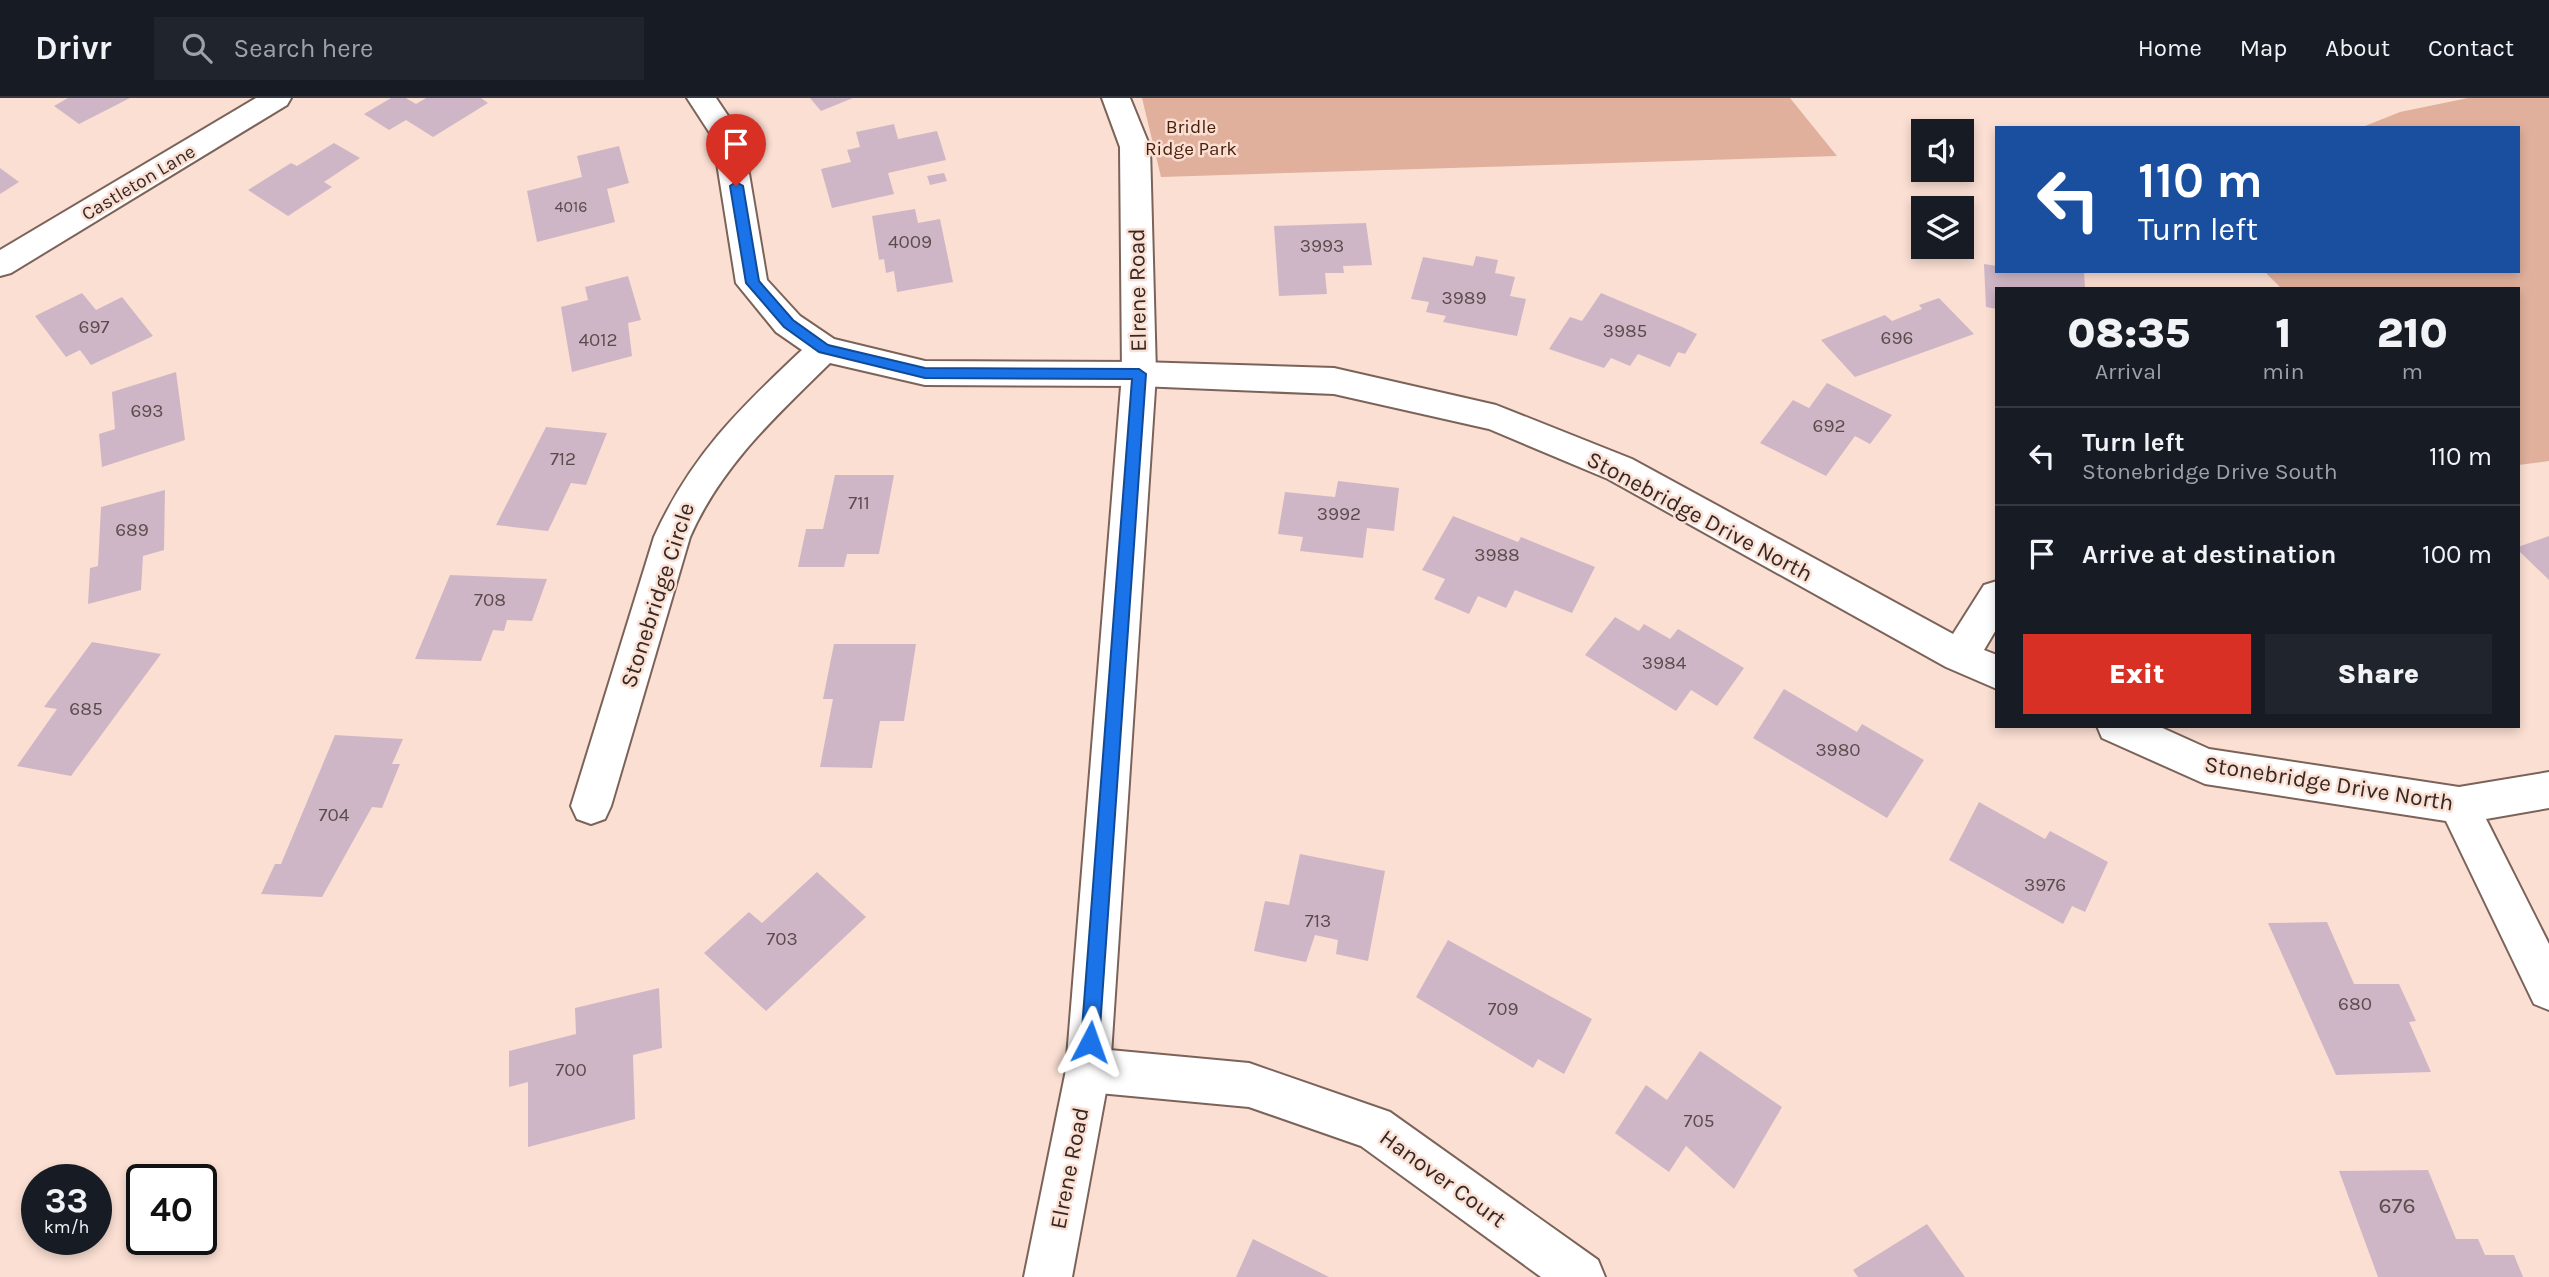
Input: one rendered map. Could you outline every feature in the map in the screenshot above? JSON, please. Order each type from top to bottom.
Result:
[{"type":"street","name":"Castleton Lane","points":[[0,265],[276,98]]},
{"type":"street","points":[[701,98],[729,138],[752,283],[789,324],[824,349]]},
{"type":"street","name":"Elrene Road","points":[[1048,1277],[1088,1070],[1139,374],[1135,147],[1116,98]]},
{"type":"street","name":"Stonebridge Drive North","points":[[824,349],[925,373],[1139,374],[1334,381],[1496,418],[1620,469],[1959,656],[1995,672]]},
{"type":"street","name":"Stonebridge Circle","points":[[591,806],[684,505],[704,472],[736,435],[824,349]]},
{"type":"street","points":[[1959,656],[1995,599]]},
{"type":"street","name":"Stonebridge Drive North","points":[[2120,728],[2205,766],[2459,805],[2549,790]]},
{"type":"street","points":[[2459,805],[2549,989]]},
{"type":"street","name":"Hanover Court","points":[[1088,1070],[1249,1084],[1374,1128],[1581,1277]]},
{"type":"green space","name":"Bridle Ridge Park","points":[[1142,98],[1790,98],[1837,156],[1161,177]]},
{"type":"green space","points":[[2468,98],[2549,98],[2549,461],[2520,465],[2520,287],[2280,287],[2266,273],[2520,273],[2520,126],[2365,126],[2400,112]]},
{"type":"building","points":[[68,98],[130,98],[79,124],[54,106]]},
{"type":"building","points":[[391,98],[406,98],[416,104],[426,98],[481,98],[488,103],[433,137],[406,120],[389,130],[364,114]]},
{"type":"building","points":[[810,98],[853,98],[821,111]]},
{"type":"building","points":[[894,124],[898,139],[937,131],[946,160],[888,173],[894,194],[832,208],[821,169],[851,162],[847,150],[860,147],[856,132]]},
{"type":"building","points":[[334,143],[360,158],[324,182],[332,187],[288,216],[248,190],[291,163],[297,166]]},
{"type":"building","points":[[619,146],[629,183],[607,189],[615,222],[537,242],[527,191],[582,177],[577,156]]},
{"type":"building","points":[[0,168],[19,182],[0,194]]},
{"type":"building","points":[[944,173],[947,181],[930,185],[927,176]]},
{"type":"building","points":[[915,209],[918,223],[940,219],[953,282],[897,292],[894,271],[886,273],[884,259],[879,260],[872,216]]},
{"type":"building","points":[[1366,223],[1372,265],[1343,266],[1344,273],[1325,273],[1327,294],[1279,296],[1274,226]]},
{"type":"building","points":[[1476,256],[1498,260],[1495,273],[1515,277],[1510,296],[1526,299],[1517,336],[1443,322],[1446,316],[1426,312],[1429,302],[1411,299],[1423,257],[1473,266]]},
{"type":"building","points":[[1984,264],[1995,266],[1995,273],[2084,273],[2085,287],[1995,287],[1995,309],[1986,307]]},
{"type":"building","points":[[628,276],[641,320],[628,323],[632,356],[572,372],[561,307],[588,300],[585,287]]},
{"type":"building","points":[[82,293],[96,310],[122,297],[153,336],[91,365],[80,350],[66,357],[35,316]]},
{"type":"building","points":[[1601,293],[1697,334],[1685,354],[1678,352],[1670,367],[1638,354],[1630,366],[1611,358],[1604,368],[1549,349],[1570,317],[1582,321]]},
{"type":"building","points":[[1939,298],[1974,334],[1855,377],[1821,340],[1885,315],[1892,321],[1922,309],[1919,305]]},
{"type":"building","points":[[176,372],[185,440],[102,467],[99,434],[115,429],[112,392]]},
{"type":"building","points":[[1827,383],[1892,415],[1870,444],[1855,436],[1826,476],[1760,443],[1793,400],[1809,408]]},
{"type":"building","points":[[546,427],[607,433],[586,485],[571,483],[548,531],[496,525]]},
{"type":"building","points":[[835,475],[894,475],[879,554],[847,554],[844,567],[798,567],[806,529],[823,529]]},
{"type":"building","points":[[1338,481],[1399,488],[1394,531],[1367,528],[1363,558],[1300,551],[1303,537],[1278,534],[1285,492],[1335,497]]},
{"type":"building","points":[[165,490],[164,550],[143,556],[141,590],[88,604],[90,568],[98,566],[101,507]]},
{"type":"building","points":[[1453,516],[1518,542],[1521,537],[1595,567],[1572,613],[1515,590],[1506,608],[1478,596],[1469,614],[1434,599],[1445,579],[1422,570]]},
{"type":"building","points":[[2549,536],[2549,580],[2520,552],[2520,546]]},
{"type":"building","points":[[450,575],[547,579],[532,621],[507,620],[504,631],[493,630],[481,661],[415,659]]},
{"type":"building","points":[[1615,617],[1639,631],[1644,624],[1670,639],[1678,629],[1744,668],[1717,706],[1691,690],[1676,711],[1585,655]]},
{"type":"building","points":[[92,642],[161,654],[71,776],[17,766],[57,709],[44,707]]},
{"type":"building","points":[[834,644],[916,644],[904,721],[880,721],[872,768],[820,767],[833,699],[823,699]]},
{"type":"building","points":[[1784,689],[1857,732],[1862,724],[1924,760],[1887,818],[1753,738]]},
{"type":"building","points":[[335,735],[403,739],[392,764],[400,764],[382,808],[372,807],[322,897],[261,894],[275,864],[281,864]]},
{"type":"building","points":[[1979,802],[2045,839],[2050,831],[2108,862],[2085,912],[2072,906],[2063,924],[1949,860]]},
{"type":"building","points":[[1300,854],[1385,871],[1368,961],[1336,954],[1338,940],[1315,935],[1306,962],[1254,951],[1265,901],[1289,905]]},
{"type":"building","points":[[817,872],[866,917],[766,1011],[704,953],[749,912],[762,923]]},
{"type":"building","points":[[2327,922],[2354,984],[2399,984],[2416,1021],[2409,1022],[2431,1072],[2336,1075],[2268,923]]},
{"type":"building","points":[[1448,940],[1592,1019],[1564,1074],[1538,1059],[1533,1068],[1416,997]]},
{"type":"building","points":[[659,988],[662,1048],[633,1055],[635,1119],[528,1147],[528,1082],[509,1087],[509,1051],[576,1034],[575,1008]]},
{"type":"building","points":[[1700,1051],[1782,1107],[1734,1189],[1686,1146],[1669,1172],[1615,1133],[1646,1085],[1667,1100]]},
{"type":"building","points":[[2428,1170],[2456,1239],[2478,1239],[2485,1255],[2514,1255],[2523,1277],[2378,1277],[2339,1171]]},
{"type":"building","points":[[1927,1224],[1965,1277],[1858,1277],[1853,1270]]},
{"type":"building","points":[[1253,1239],[1329,1277],[1236,1277]]},
{"type":"route","points":[[736,186],[752,283],[789,324],[824,349],[925,373],[1139,374],[1090,1042]]}]
